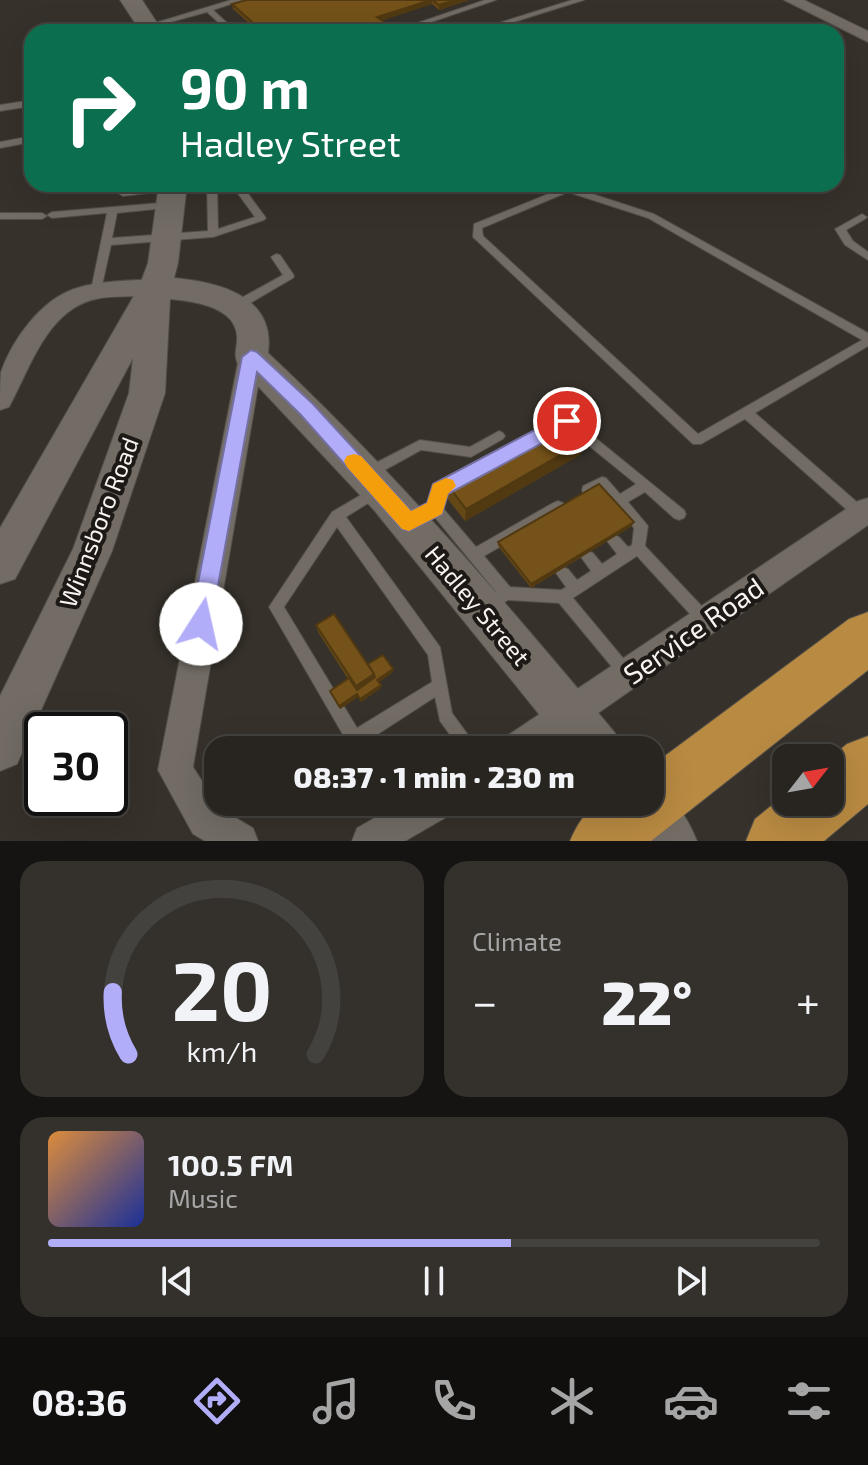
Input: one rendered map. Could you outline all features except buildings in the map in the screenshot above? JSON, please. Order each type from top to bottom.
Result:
[{"type":"highway","points":[[640,823],[868,637]]},
{"type":"highway","points":[[844,785],[868,765]]},
{"type":"highway","points":[[777,841],[807,816]]},
{"type":"main road","points":[[131,0],[147,24]]},
{"type":"main road","name":"Winnsboro Road","points":[[0,747],[92,551],[147,393],[155,287],[167,239],[173,192]]},
{"type":"main road","points":[[155,287],[203,291],[236,306],[253,332],[251,357]]},
{"type":"main road","name":"Winnsboro Road","points":[[0,566],[155,287]]},
{"type":"main road","name":"Hadley Street","points":[[251,357],[307,409],[372,482],[422,515],[494,602],[584,733]]},
{"type":"street","points":[[792,0],[841,24]]},
{"type":"street","points":[[844,25],[868,37]]},
{"type":"street","points":[[0,400],[34,333],[57,305],[96,290],[155,287]]},
{"type":"street","points":[[240,841],[206,821],[175,770],[251,357]]},
{"type":"street","name":"Service Road","points":[[584,733],[628,675],[864,512]]},
{"type":"street","points":[[370,841],[413,816]]},
{"type":"lane","points":[[164,24],[239,0]]},
{"type":"lane","points":[[419,24],[492,0]]},
{"type":"lane","points":[[500,24],[580,0]]},
{"type":"lane","points":[[208,9],[224,24]]},
{"type":"lane","points":[[0,108],[24,104]]},
{"type":"lane","points":[[0,145],[24,140]]},
{"type":"lane","points":[[123,192],[173,192]]},
{"type":"lane","points":[[0,216],[113,210],[173,192]]},
{"type":"lane","points":[[212,192],[213,234]]},
{"type":"lane","points":[[106,242],[213,234],[261,218],[242,192]]},
{"type":"lane","points":[[561,192],[477,226],[478,237],[697,441],[868,339],[651,216],[577,192]]},
{"type":"lane","points":[[96,290],[113,210]]},
{"type":"lane","points":[[862,217],[840,229],[849,243],[868,257]]},
{"type":"lane","points":[[236,306],[289,276],[276,257]]},
{"type":"lane","points":[[747,413],[864,512]]},
{"type":"lane","points":[[542,435],[567,421],[679,514]]},
{"type":"lane","points":[[439,686],[355,739],[276,607],[337,516],[372,482],[420,445],[471,452],[499,436]]},
{"type":"lane","points":[[465,476],[440,489],[422,515],[474,555],[494,602],[570,593],[633,552],[641,526],[602,482],[579,500],[474,555]]},
{"type":"lane","points":[[619,501],[646,485]]},
{"type":"lane","points":[[337,516],[435,652],[445,716],[460,736]]},
{"type":"lane","points":[[614,541],[633,552],[706,621]]},
{"type":"lane","points":[[588,557],[601,573]]},
{"type":"lane","points":[[563,573],[570,593],[628,675]]},
{"type":"slow traffic","points":[[354,461],[409,523],[435,508],[440,489],[446,486]]},
{"type":"route","points":[[201,624],[251,357],[307,409],[409,523],[435,508],[440,489],[567,421]]}]
